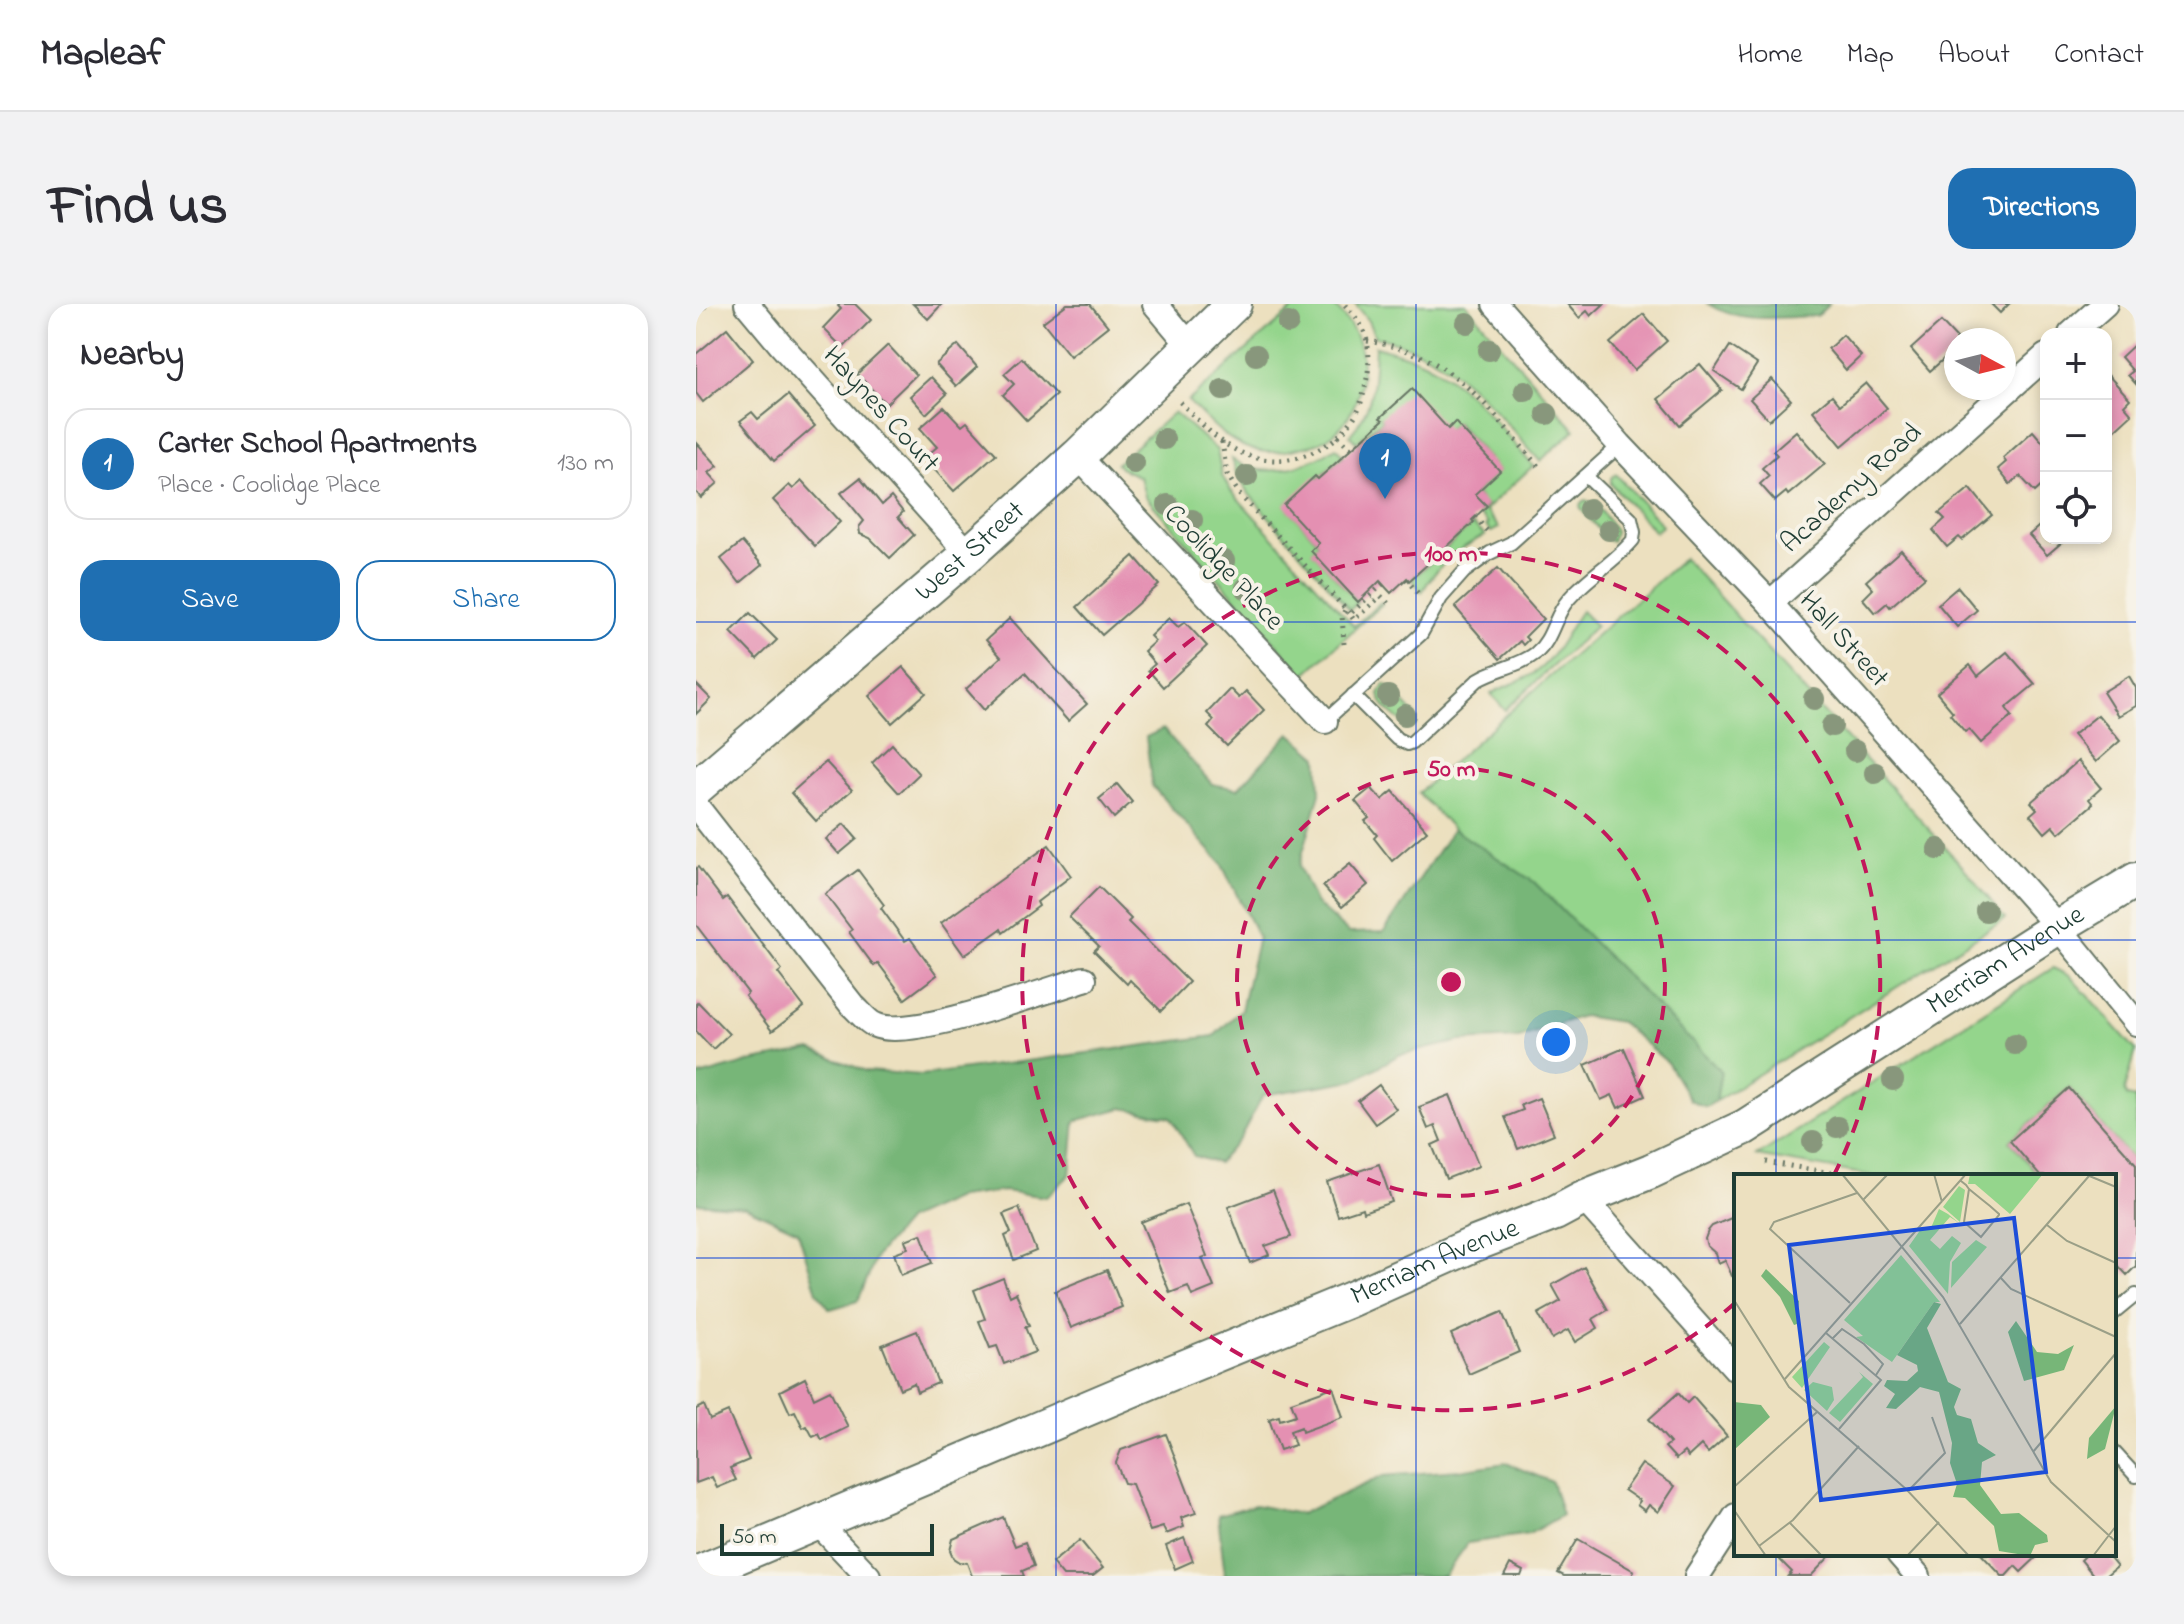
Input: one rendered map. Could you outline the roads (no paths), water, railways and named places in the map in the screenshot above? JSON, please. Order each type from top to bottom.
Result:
[{"type":"street","name":"Haynes Court","points":[[747,304],[969,554]]},
{"type":"street","points":[[1155,304],[1191,347]]},
{"type":"street","name":"West Street","points":[[696,788],[969,554],[1078,456],[1234,304]]},
{"type":"street","name":"Hall Street","points":[[1495,304],[1620,445],[1770,603],[2058,927],[2136,1023]]},
{"type":"street","points":[[2078,328],[2105,304]]},
{"type":"street","name":"Academy Road","points":[[1770,603],[2040,361]]},
{"type":"street","name":"Coolidge Place","points":[[1078,456],[1325,721]]},
{"type":"street","points":[[696,806],[852,1005],[876,1026],[910,1028],[941,1023],[1084,979]]},
{"type":"street","name":"Merriam Avenue","points":[[696,1574],[1349,1300],[1472,1245],[1555,1213],[1745,1127],[2136,880]]},
{"type":"street","points":[[1583,1198],[1734,1367]]},
{"type":"street","points":[[1697,1576],[1734,1519]]},
{"type":"street","points":[[817,1522],[868,1576]]},
{"type":"street","points":[[1901,1556],[1918,1576]]},
{"type":"lane","points":[[1325,721],[1421,634],[1441,598],[1464,572],[1490,553],[1511,543],[1620,445]]},
{"type":"lane","points":[[1353,695],[1397,739],[1407,744],[1486,674],[1518,665],[1538,652],[1569,598],[1633,540],[1631,519],[1586,476]]},
{"type":"lane","points":[[2116,1311],[2136,1295]]},
{"type":"lane","points":[[2116,1454],[2136,1476]]},
{"type":"place","name":"Carter School Apartments","points":[[1385,499]]}]
